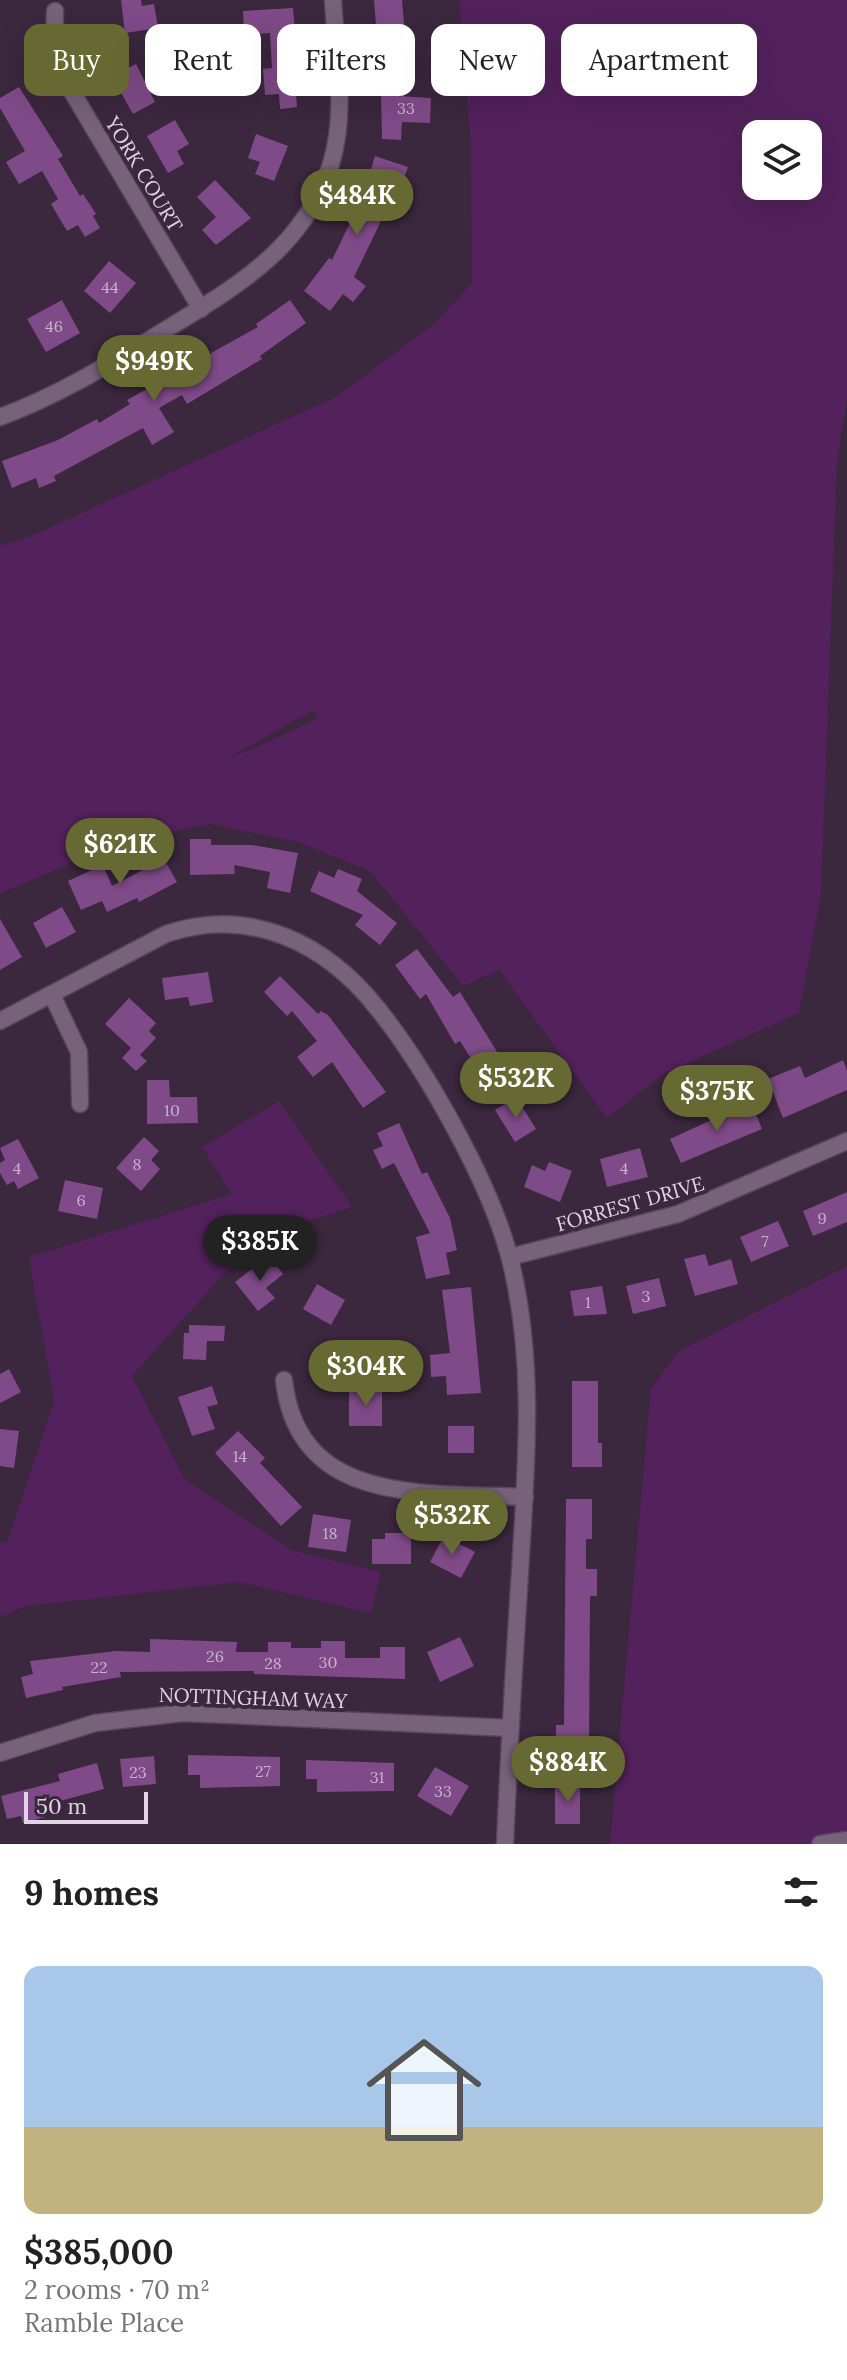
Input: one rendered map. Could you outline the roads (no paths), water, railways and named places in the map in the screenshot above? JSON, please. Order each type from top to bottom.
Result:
[{"type":"street","points":[[0,417],[68,388],[201,309],[273,258],[303,223],[332,162],[339,112],[333,0]]},
{"type":"street","name":"YORK COURT","points":[[55,11],[54,52],[62,75],[201,309]]},
{"type":"street","points":[[0,1021],[166,934],[209,923],[247,925],[280,933],[310,946],[355,983],[413,1056],[479,1181],[510,1257],[526,1364],[525,1497],[505,1844]]},
{"type":"street","points":[[52,995],[79,1052],[80,1104]]},
{"type":"street","name":"FORREST DRIVE","points":[[510,1257],[678,1214],[847,1141]]},
{"type":"street","points":[[284,1380],[290,1416],[298,1432],[322,1460],[352,1478],[396,1491],[525,1497]]},
{"type":"street","name":"NOTTINGHAM WAY","points":[[0,1753],[95,1723],[183,1713],[510,1728]]},
{"type":"street","points":[[820,1844],[847,1840]]}]
